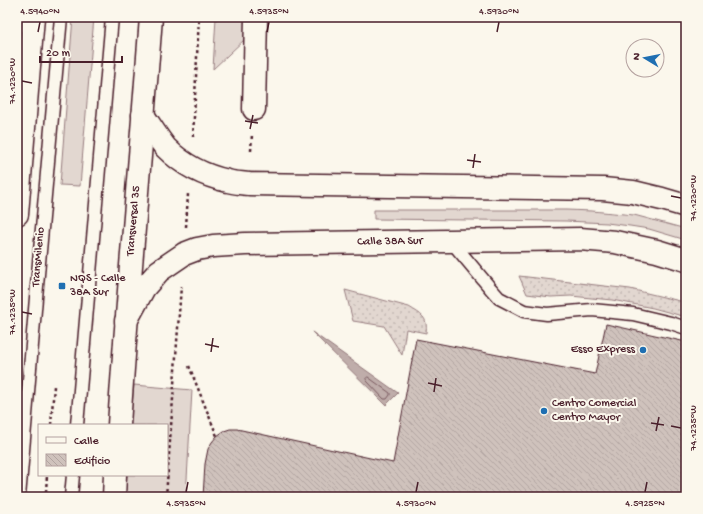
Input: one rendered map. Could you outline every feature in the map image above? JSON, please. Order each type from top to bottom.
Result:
[{"type":"main road","points":[[17,214],[20,155],[33,17]]},
{"type":"main road","name":"Transversal 35","points":[[119,424],[126,320],[151,17]]},
{"type":"main road","points":[[254,109],[256,17]]},
{"type":"main road","points":[[143,115],[165,147],[178,158],[190,167],[202,173],[228,181],[249,184],[603,189],[633,192],[686,206]]},
{"type":"main road","name":"Calle 38A Sur","points":[[126,320],[144,288],[159,270],[184,254],[197,249],[213,246],[245,244],[580,239],[615,242],[657,251],[686,260]]},
{"type":"main road","points":[[114,497],[115,476]]},
{"type":"lane","name":"TransMilenio","points":[[19,497],[61,17]]},
{"type":"lane","points":[[77,424],[112,17]]},
{"type":"lane","points":[[450,241],[499,298],[524,310],[547,314],[592,310],[633,314],[686,328]]},
{"type":"lane","points":[[71,497],[73,476]]},
{"type":"path","points":[[192,143],[199,17]]},
{"type":"path","points":[[168,471],[176,366]]},
{"type":"path","points":[[189,366],[217,436]]},
{"type":"path","points":[[51,424],[54,386]]},
{"type":"path","points":[[46,492],[47,476]]},
{"type":"path","points":[[166,497],[168,476]]},
{"type":"shaded area","points":[[73,17],[94,17],[80,186],[60,185]]},
{"type":"shaded area","points":[[216,17],[246,17],[245,39],[213,69]]},
{"type":"shaded area","points":[[374,210],[566,210],[634,215],[686,229],[686,240],[649,229],[607,223],[566,221],[374,219]]},
{"type":"shaded area","points":[[519,276],[630,289],[680,301],[686,303],[686,317],[653,308],[612,300],[571,296],[551,297],[527,294]]},
{"type":"shaded area","points":[[345,290],[409,307],[425,320],[426,333],[406,329],[402,355],[384,326],[353,321]]},
{"type":"shaded area","points":[[134,385],[192,390],[186,497],[125,497],[127,476],[168,476],[168,424],[130,424]]},
{"type":"water","points":[[312,332],[398,393],[386,405]]},
{"type":"building","name":"Centro Comercial Centro Mayor","points":[[606,324],[686,342],[686,497],[203,497],[205,464],[208,449],[217,436],[230,429],[237,429],[393,463],[416,339],[595,374]]},
{"type":"place","name":"NQS - Calle 38A Sur","points":[[62,286]]},
{"type":"place","name":"Esso Express","points":[[643,350]]},
{"type":"place","name":"Centro Comercial Centro Mayor","points":[[544,411]]}]
